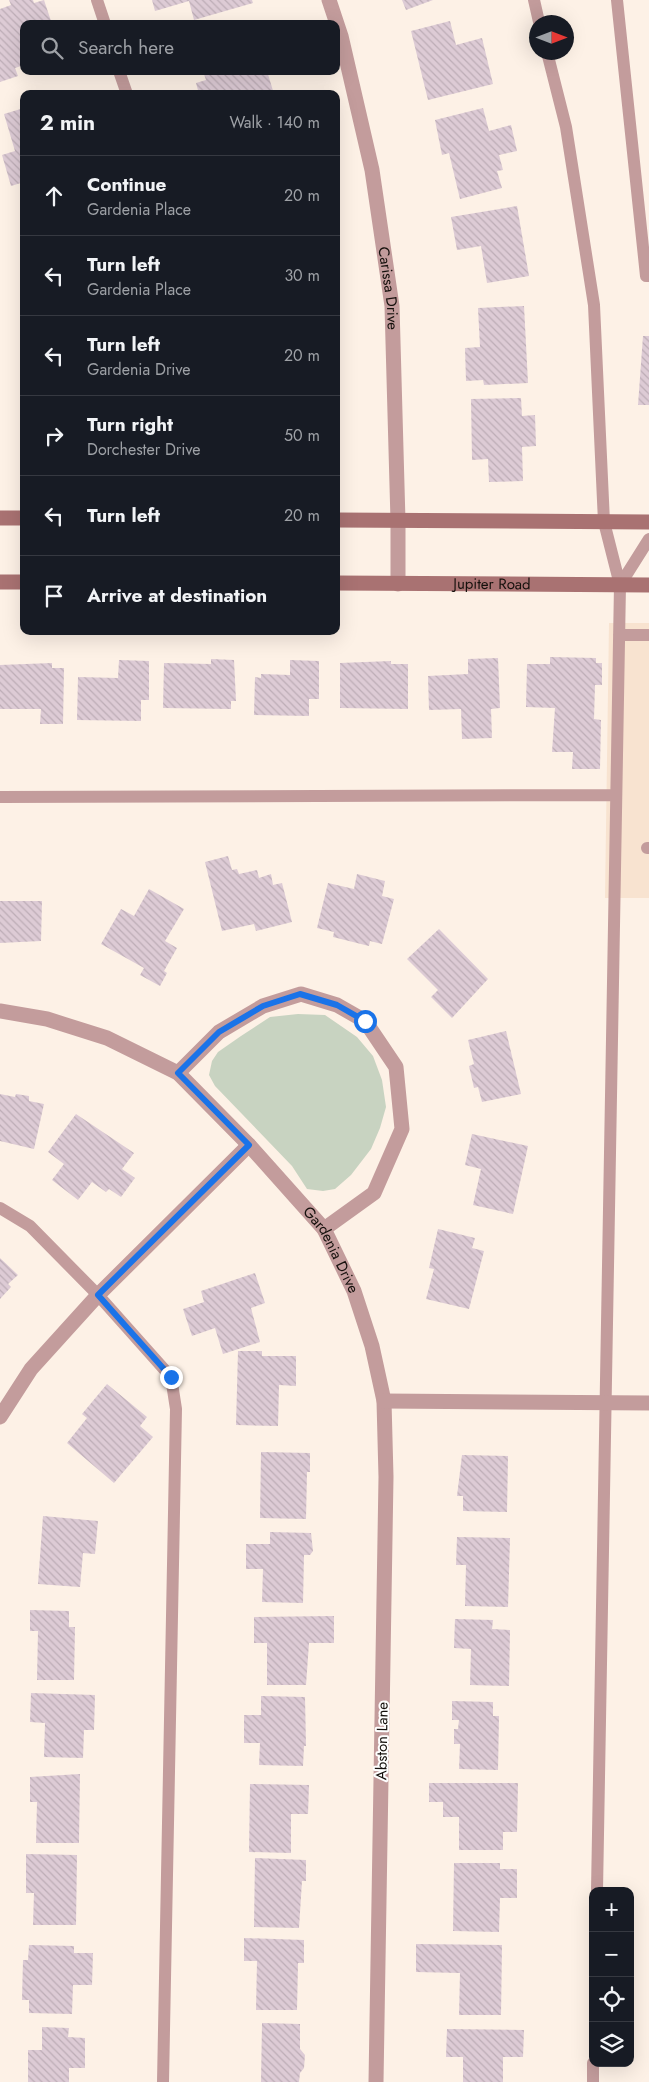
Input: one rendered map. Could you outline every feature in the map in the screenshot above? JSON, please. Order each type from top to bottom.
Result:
[{"type":"main road","points":[[0,518],[20,518]]},
{"type":"main road","points":[[340,520],[649,522]]},
{"type":"main road","points":[[0,582],[20,582]]},
{"type":"main road","name":"Jupiter Road","points":[[340,583],[649,585]]},
{"type":"street","name":"Carissa Drive","points":[[330,0],[337,20]]},
{"type":"street","name":"Carissa Drive","points":[[340,30],[372,170],[392,306],[398,584]]},
{"type":"street","points":[[178,1073],[219,1032],[263,1006],[300,994],[337,1005],[365,1021],[396,1067],[402,1129],[374,1193],[324,1229]]},
{"type":"street","name":"Gardenia Drive","points":[[0,1011],[47,1018],[106,1038],[178,1073],[249,1145],[324,1229],[354,1291],[372,1346],[384,1401]]},
{"type":"street","points":[[0,1417],[30,1369],[98,1295],[249,1145]]},
{"type":"street","points":[[384,1401],[649,1403]]},
{"type":"street","name":"Abston Lane","points":[[376,2082],[386,1497],[384,1401]]},
{"type":"lane","points":[[97,0],[103,20]]},
{"type":"lane","points":[[534,0],[538,15]]},
{"type":"lane","points":[[617,0],[646,276],[649,276]]},
{"type":"lane","points":[[549,60],[566,127],[594,305],[604,522],[620,585],[597,1887]]},
{"type":"lane","points":[[121,75],[125,90]]},
{"type":"lane","points":[[620,585],[649,539]]},
{"type":"lane","points":[[619,635],[649,635]]},
{"type":"lane","points":[[0,797],[616,795]]},
{"type":"lane","points":[[0,1208],[30,1226],[98,1295],[171,1377],[176,1409],[164,2082]]},
{"type":"lane","points":[[593,2082],[594,2067]]},
{"type":"shaded area","points":[[609,623],[649,623],[649,898],[605,898]]},
{"type":"green space","points":[[298,1014],[325,1015],[357,1037],[373,1056],[382,1080],[386,1107],[371,1149],[351,1175],[335,1189],[323,1191],[307,1189],[292,1166],[215,1086],[209,1075],[212,1061],[218,1052],[241,1036],[270,1017]]},
{"type":"building","points":[[9,0],[33,0],[34,3],[44,0],[51,20],[20,20],[20,66],[15,68],[18,76],[0,82],[0,9],[11,5]]},
{"type":"building","points":[[152,0],[252,0],[253,3],[194,20],[189,1],[155,11]]},
{"type":"building","points":[[402,0],[433,0],[406,10]]},
{"type":"building","points":[[450,21],[456,45],[482,38],[493,84],[428,100],[411,31]]},
{"type":"building","points":[[204,75],[268,75],[273,90],[198,90],[196,83],[206,80]]},
{"type":"building","points":[[483,108],[489,131],[511,125],[517,151],[499,155],[503,170],[497,171],[502,188],[460,199],[449,153],[442,155],[435,120]]},
{"type":"building","points":[[20,109],[20,183],[11,186],[2,155],[15,151],[4,114]]},
{"type":"building","points":[[517,206],[529,276],[487,283],[481,246],[457,250],[451,217]]},
{"type":"building","points":[[524,306],[528,383],[484,385],[483,380],[466,381],[465,348],[480,347],[478,308]]},
{"type":"building","points":[[643,336],[649,336],[649,405],[638,405]]},
{"type":"building","points":[[521,398],[522,416],[535,415],[536,446],[522,447],[523,481],[489,482],[488,459],[472,460],[471,399]]},
{"type":"building","points":[[550,657],[596,658],[596,663],[602,663],[602,685],[595,685],[594,719],[601,720],[600,769],[572,769],[573,752],[552,752],[555,708],[526,707],[527,664],[550,664]]},
{"type":"building","points":[[498,658],[500,708],[491,709],[492,738],[462,739],[461,709],[429,710],[428,676],[468,674],[468,659]]},
{"type":"building","points":[[211,659],[234,660],[236,701],[231,701],[231,709],[163,708],[164,663],[211,664]]},
{"type":"building","points":[[119,660],[149,661],[149,700],[141,700],[141,721],[77,720],[78,677],[118,678]]},
{"type":"building","points":[[290,660],[319,661],[319,699],[309,699],[309,716],[254,715],[255,677],[261,678],[261,674],[290,675]]},
{"type":"building","points":[[391,661],[391,664],[408,664],[408,709],[340,708],[340,663]]},
{"type":"building","points":[[52,663],[52,668],[64,668],[63,724],[40,724],[41,709],[0,709],[0,665]]},
{"type":"building","points":[[228,856],[232,870],[237,869],[239,874],[257,870],[259,878],[271,874],[273,885],[282,883],[292,922],[256,931],[254,924],[222,931],[205,862]]},
{"type":"building","points":[[357,874],[385,881],[382,896],[394,899],[382,944],[370,941],[369,946],[333,937],[334,932],[317,928],[328,883],[354,889]]},
{"type":"building","points":[[149,889],[184,909],[165,941],[177,948],[164,971],[167,973],[160,986],[140,975],[144,968],[101,944],[121,909],[134,916]]},
{"type":"building","points":[[0,901],[42,901],[41,941],[0,943]]},
{"type":"building","points":[[439,929],[488,979],[452,1018],[431,997],[438,990],[407,959]]},
{"type":"building","points":[[506,1031],[521,1094],[482,1102],[478,1087],[474,1088],[469,1066],[474,1064],[468,1040]]},
{"type":"building","points":[[0,1094],[15,1097],[16,1094],[29,1096],[29,1101],[44,1104],[34,1149],[0,1141]]},
{"type":"building","points":[[76,1114],[134,1153],[122,1169],[135,1178],[121,1197],[109,1189],[106,1192],[92,1182],[78,1200],[52,1180],[64,1164],[48,1152]]},
{"type":"building","points":[[472,1134],[528,1146],[513,1214],[473,1205],[481,1169],[465,1165]]},
{"type":"building","points":[[438,1229],[475,1238],[472,1248],[484,1251],[469,1309],[426,1299],[434,1269],[429,1268]]},
{"type":"building","points":[[0,1258],[18,1275],[8,1284],[11,1287],[0,1299]]},
{"type":"building","points":[[255,1273],[265,1303],[251,1308],[260,1342],[223,1354],[215,1328],[192,1336],[183,1309],[204,1302],[201,1291]]},
{"type":"building","points":[[238,1351],[262,1351],[262,1356],[296,1356],[296,1386],[279,1385],[278,1426],[236,1425]]},
{"type":"building","points":[[107,1384],[147,1417],[140,1426],[153,1437],[114,1483],[67,1443],[87,1418],[82,1414]]},
{"type":"building","points":[[261,1452],[310,1453],[310,1472],[307,1472],[306,1519],[260,1518]]},
{"type":"building","points":[[462,1455],[508,1456],[507,1512],[463,1511],[463,1496],[457,1496]]},
{"type":"building","points":[[43,1516],[98,1521],[95,1554],[83,1553],[80,1587],[38,1584]]},
{"type":"building","points":[[270,1532],[311,1533],[313,1551],[310,1555],[304,1555],[303,1603],[262,1602],[263,1569],[246,1569],[246,1544],[270,1544]]},
{"type":"building","points":[[457,1537],[510,1538],[508,1607],[465,1606],[466,1565],[456,1565]]},
{"type":"building","points":[[30,1610],[69,1611],[69,1627],[75,1627],[74,1680],[37,1680],[38,1631],[30,1631]]},
{"type":"building","points":[[334,1616],[334,1643],[309,1643],[306,1685],[267,1685],[267,1643],[254,1643],[254,1617]]},
{"type":"building","points":[[455,1619],[493,1620],[492,1629],[510,1630],[509,1686],[470,1685],[471,1649],[454,1648]]},
{"type":"building","points":[[31,1693],[95,1695],[94,1730],[84,1730],[83,1758],[44,1757],[45,1723],[30,1722]]},
{"type":"building","points":[[261,1696],[305,1697],[306,1746],[304,1746],[303,1766],[259,1765],[260,1743],[244,1743],[244,1715],[261,1715]]},
{"type":"building","points":[[452,1701],[493,1702],[493,1716],[499,1716],[498,1770],[459,1769],[460,1744],[454,1744],[454,1729],[458,1729],[459,1720],[452,1720]]},
{"type":"building","points":[[80,1774],[79,1843],[36,1843],[37,1802],[30,1802],[30,1777]]},
{"type":"building","points":[[429,1783],[518,1783],[517,1832],[503,1832],[503,1850],[459,1850],[459,1817],[443,1817],[443,1802],[429,1802]]},
{"type":"building","points":[[250,1784],[309,1785],[308,1814],[291,1814],[291,1853],[249,1852]]},
{"type":"building","points":[[26,1854],[77,1855],[76,1925],[33,1925],[34,1893],[26,1893]]},
{"type":"building","points":[[255,1858],[306,1860],[306,1881],[302,1881],[299,1928],[254,1927]]},
{"type":"building","points":[[454,1863],[500,1863],[500,1869],[517,1869],[517,1898],[500,1898],[499,1932],[453,1931]]},
{"type":"building","points":[[244,1938],[304,1940],[304,1963],[298,1963],[297,2010],[256,2010],[257,1961],[244,1961]]},
{"type":"building","points":[[416,1944],[502,1945],[501,2015],[459,2015],[460,1973],[416,1972]]},
{"type":"building","points":[[29,1945],[74,1946],[74,1953],[93,1953],[92,1985],[73,1985],[72,2014],[29,2013],[29,2000],[22,2000],[23,1960],[28,1960]]},
{"type":"building","points":[[262,2023],[300,2024],[300,2049],[305,2055],[304,2068],[300,2073],[299,2082],[261,2082]]},
{"type":"building","points":[[42,2027],[69,2028],[68,2037],[85,2038],[85,2068],[69,2068],[69,2082],[28,2082],[28,2050],[42,2050]]},
{"type":"building","points":[[447,2029],[524,2030],[523,2057],[503,2057],[503,2082],[463,2082],[463,2057],[446,2057]]},
{"type":"route","points":[[171,1377],[98,1295],[249,1145],[178,1073],[219,1032],[263,1006],[300,994],[337,1005],[365,1021]]}]
